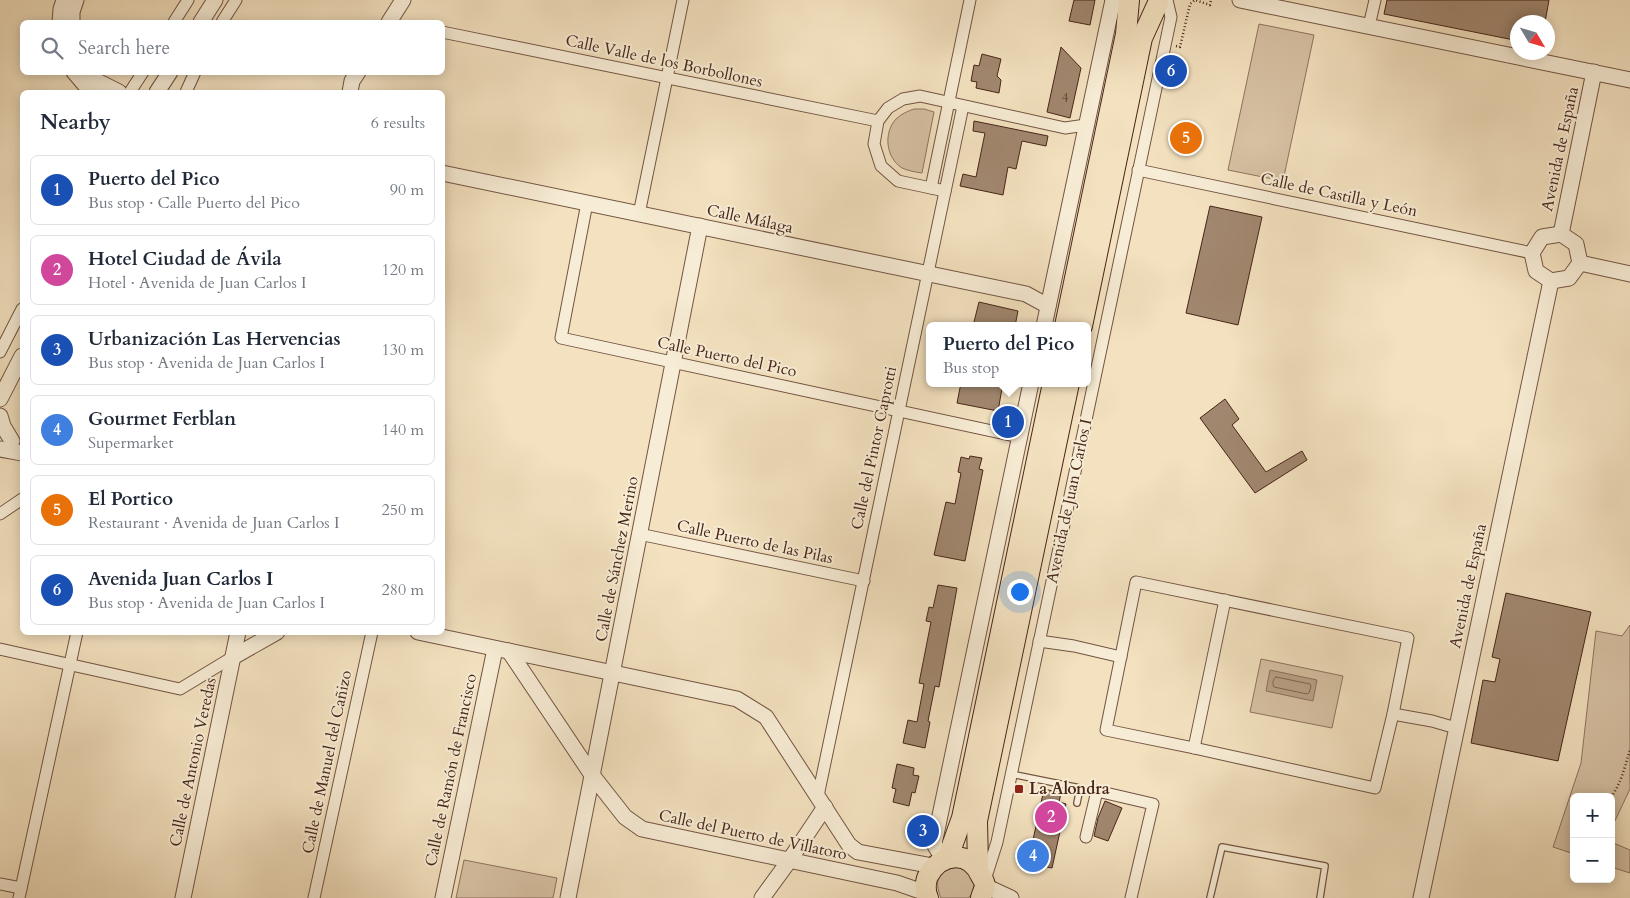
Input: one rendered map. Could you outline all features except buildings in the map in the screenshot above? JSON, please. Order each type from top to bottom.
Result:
[{"type":"highway","points":[[1066,322],[1126,34],[1129,0]]},
{"type":"highway","points":[[1134,0],[1143,4],[1162,1]]},
{"type":"highway","points":[[1083,322],[1142,38],[1162,1]]},
{"type":"highway","points":[[927,896],[926,879],[941,861],[962,818],[1052,387]]},
{"type":"highway","name":"Avenida de Juan Carlos I","points":[[982,883],[977,821],[1069,387]]},
{"type":"highway","points":[[941,861],[964,858],[982,883]]},
{"type":"street","points":[[60,20],[64,0]]},
{"type":"street","points":[[72,20],[72,12],[76,0]]},
{"type":"street","points":[[175,20],[188,0]]},
{"type":"street","points":[[202,20],[215,0]]},
{"type":"street","points":[[223,20],[236,0]]},
{"type":"street","points":[[392,20],[403,0]]},
{"type":"street","points":[[638,214],[683,0]]},
{"type":"street","points":[[931,188],[970,0]]},
{"type":"street","points":[[1045,322],[1113,0]]},
{"type":"street","points":[[1240,0],[1630,80]]},
{"type":"street","points":[[1369,26],[1375,0]]},
{"type":"street","name":"Avenida de Juan Carlos I","points":[[982,883],[997,842],[1171,17],[1162,1]]},
{"type":"street","name":"Calle Valle de los Borbollones","points":[[445,33],[878,121]]},
{"type":"street","name":"Avenida de España","points":[[1561,234],[1594,72]]},
{"type":"street","points":[[76,75],[88,90]]},
{"type":"street","points":[[90,75],[93,79],[114,90]]},
{"type":"street","points":[[131,90],[140,75]]},
{"type":"street","points":[[160,90],[168,75]]},
{"type":"street","points":[[187,90],[194,75]]},
{"type":"street","points":[[350,90],[352,81],[356,75]]},
{"type":"street","points":[[945,191],[898,181],[881,166],[874,144],[878,121],[888,108],[903,99],[920,96],[1065,128],[1086,125]]},
{"type":"street","name":"Calle del Pintor Caprotti","points":[[762,898],[789,861],[821,802],[864,581],[963,106]]},
{"type":"street","points":[[1065,128],[1082,142]]},
{"type":"street","name":"Calle de Castilla y León","points":[[1138,170],[1532,254]]},
{"type":"street","name":"Calle Málaga","points":[[445,174],[1026,294],[1048,306]]},
{"type":"street","name":"Calle Puerto del Pico","points":[[587,203],[561,338],[1020,436]]},
{"type":"street","name":"Calle de Sánchez Merino","points":[[568,898],[700,226]]},
{"type":"street","points":[[1561,234],[1576,244],[1580,263],[1569,278],[1550,282],[1536,271],[1532,254],[1542,237],[1561,234]]},
{"type":"street","points":[[1580,263],[1630,274]]},
{"type":"street","name":"Avenida de España","points":[[1421,898],[1550,282]]},
{"type":"street","points":[[0,352],[20,313]]},
{"type":"street","points":[[0,399],[20,360]]},
{"type":"street","points":[[432,635],[737,699],[766,717],[850,845],[858,852],[941,861],[934,844],[1031,387]]},
{"type":"street","points":[[0,416],[6,445],[20,452]]},
{"type":"street","points":[[0,514],[20,500]]},
{"type":"street","name":"Calle Puerto de las Pilas","points":[[639,534],[864,581]]},
{"type":"street","points":[[1136,582],[1225,600],[1408,638],[1393,714],[1375,788],[1106,730],[1136,582]]},
{"type":"street","points":[[1194,748],[1225,600]]},
{"type":"street","points":[[0,884],[20,893],[75,635]]},
{"type":"street","name":"Calle de Antonio Veredas","points":[[183,898],[237,635]]},
{"type":"street","points":[[0,649],[180,689],[272,635]]},
{"type":"street","name":"Calle de Manuel del Cañizo","points":[[314,898],[371,635]]},
{"type":"street","points":[[1039,641],[1074,646],[1121,657]]},
{"type":"street","name":"Calle del Puerto de Villatoro","points":[[502,650],[592,775],[625,816],[642,829],[897,883],[927,896]]},
{"type":"street","name":"Calle de Ramón de Francisco","points":[[443,898],[502,650]]},
{"type":"street","points":[[1393,714],[1456,728]]},
{"type":"street","points":[[1086,837],[1097,791],[1153,804],[1131,898]]},
{"type":"street","points":[[982,883],[1011,898]]},
{"type":"lane","points":[[1011,774],[1080,788],[1078,803]]},
{"type":"lane","points":[[1210,898],[1222,847],[1325,866],[1320,898]]},
{"type":"path","points":[[1613,793],[1630,750]]},
{"type":"shaded area","points":[[1259,24],[1314,35],[1283,181],[1228,170]]},
{"type":"shaded area","points":[[914,109],[934,112],[922,173],[902,168],[897,164],[892,158],[888,145],[889,131],[896,119]]},
{"type":"shaded area","points":[[1630,625],[1630,789],[1615,821],[1615,793],[1571,793],[1581,763],[1596,631],[1622,636]]},
{"type":"shaded area","points":[[1261,659],[1343,676],[1332,728],[1250,712]]},
{"type":"shaded area","points":[[1570,796],[1570,853],[1553,847]]},
{"type":"shaded area","points":[[1615,844],[1630,850],[1630,873],[1615,868]]},
{"type":"shaded area","points":[[464,860],[557,878],[553,898],[456,898]]},
{"type":"shaded area","points":[[960,867],[968,873],[973,881],[974,890],[972,894],[968,898],[941,898],[938,885],[940,876],[947,870]]},
{"type":"water","points":[[1270,670],[1317,680],[1313,701],[1266,691]]},
{"type":"place","name":"Avenida Juan Carlos I","points":[[1171,71]]},
{"type":"place","name":"El Portico","points":[[1186,138]]},
{"type":"place","name":"Puerto del Pico","points":[[1008,422]]},
{"type":"place","name":"La Alondra","points":[[1019,789]]},
{"type":"place","name":"Hotel Ciudad de Ávila","points":[[1051,817]]},
{"type":"place","name":"Urbanización Las Hervencias","points":[[923,831]]},
{"type":"place","name":"Gourmet Ferblan","points":[[1033,856]]}]
